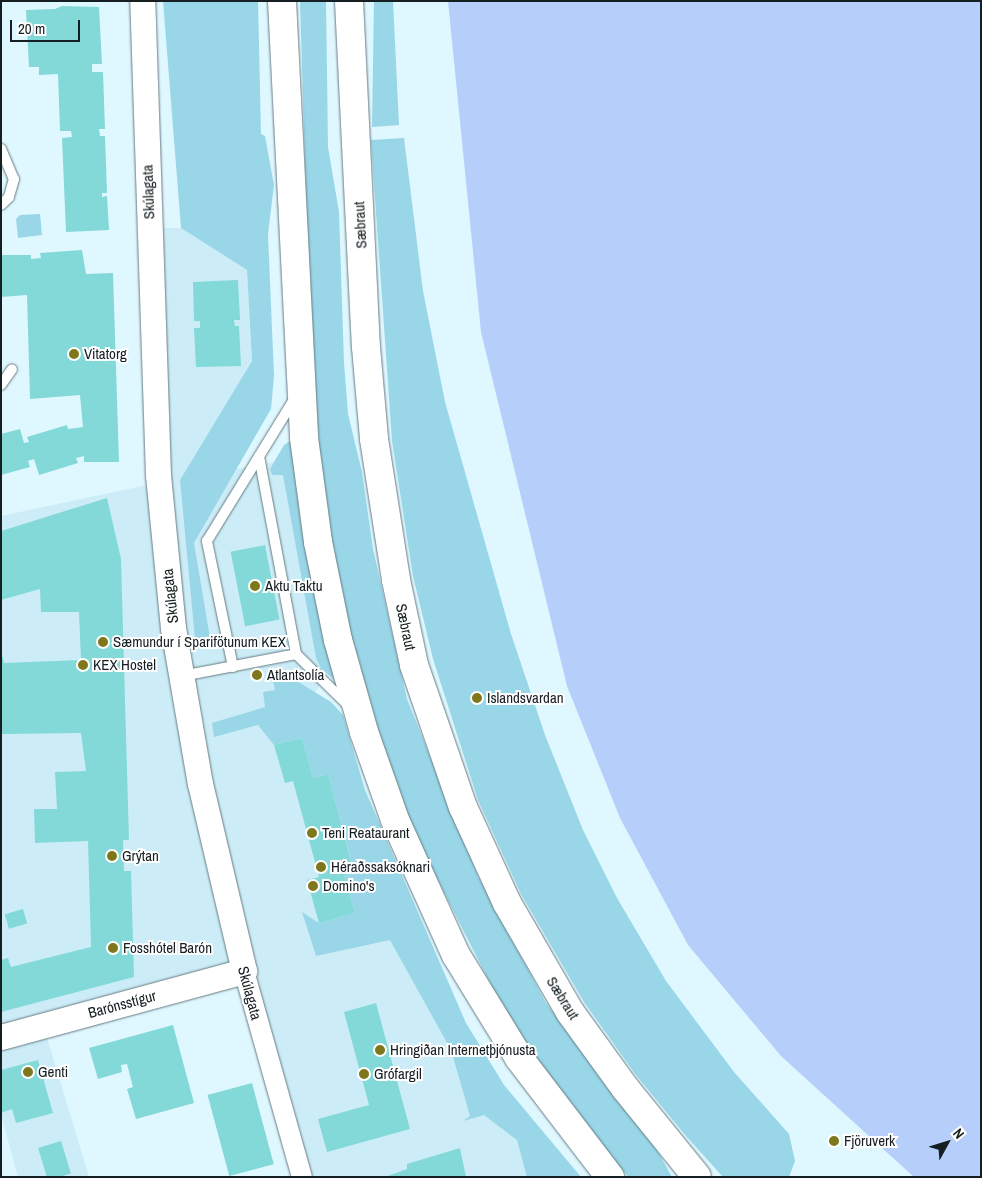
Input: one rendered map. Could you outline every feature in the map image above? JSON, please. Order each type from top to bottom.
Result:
[{"type":"main road","points":[[282,1],[304,438],[318,542],[338,640],[360,718],[395,820],[456,955],[519,1058],[610,1177]]},
{"type":"main road","name":"Sæbraut","points":[[349,1],[366,347],[374,439],[396,580],[414,665],[463,807],[507,903],[570,1012],[625,1088],[697,1177]]},
{"type":"street","name":"Skúlagata","points":[[142,1],[158,475],[172,628],[200,784],[244,971],[302,1177]]},
{"type":"street","name":"Barónsstígur","points":[[1,1037],[244,971]]},
{"type":"lane","points":[[1,149],[14,179],[9,197],[1,205]]},
{"type":"lane","points":[[1,385],[12,369]]},
{"type":"lane","points":[[233,666],[207,541],[301,389]]},
{"type":"lane","points":[[259,456],[296,654],[360,718]]},
{"type":"lane","points":[[181,677],[296,654]]},
{"type":"shaded area","points":[[163,1],[258,1],[261,134],[265,136],[274,185],[268,234],[274,376],[271,409],[194,543],[210,638],[195,639],[180,480],[252,361],[247,270],[181,228]]},
{"type":"shaded area","points":[[300,1],[326,1],[328,147],[339,212],[344,363],[348,414],[362,472],[373,549],[407,699],[478,876],[546,1003],[648,1134],[672,1177],[628,1177],[545,1072],[494,991],[415,835],[379,732],[338,589],[318,436],[309,295]]},
{"type":"shaded area","points":[[374,1],[393,1],[399,125],[372,127]]},
{"type":"shaded area","points":[[448,1],[981,1],[981,1177],[914,1177],[781,1056],[688,945],[620,818],[567,686],[481,332]]},
{"type":"shaded area","points":[[404,138],[423,291],[445,402],[511,634],[545,735],[583,830],[617,898],[666,981],[734,1072],[789,1134],[795,1161],[789,1177],[723,1177],[686,1136],[636,1075],[584,1002],[521,894],[478,800],[433,659],[413,576],[392,441],[371,140]]},
{"type":"shaded area","points":[[40,214],[42,235],[18,238],[16,219],[20,215]]},
{"type":"shaded area","points":[[156,228],[181,228],[247,270],[252,361],[180,480],[285,460],[324,679],[312,697],[370,896],[521,1136],[531,1177],[301,1177],[239,963],[41,1018],[89,1177],[18,1177],[1,1115],[1,516],[166,481]]},
{"type":"shaded area","points":[[290,441],[293,444],[334,680],[321,668],[316,658],[283,475],[272,475],[270,469],[284,445]]},
{"type":"shaded area","points":[[271,672],[284,673],[331,702],[343,715],[365,790],[466,1023],[504,1085],[581,1177],[527,1177],[517,1140],[484,1115],[463,1121],[470,1116],[451,1050],[390,940],[316,956],[302,912],[319,923],[355,913],[342,867],[352,864],[328,774],[313,778],[302,738],[274,745],[258,725],[214,737],[212,723],[265,707],[263,692],[275,690]]},
{"type":"building","points":[[62,6],[99,7],[102,64],[92,64],[92,72],[103,72],[105,129],[99,129],[100,136],[105,136],[107,193],[102,193],[102,197],[107,196],[109,230],[66,232],[62,138],[72,137],[71,131],[60,131],[58,74],[39,75],[39,67],[29,67],[26,10],[55,9]]},
{"type":"building","points":[[82,250],[86,274],[113,273],[119,462],[84,462],[84,456],[76,458],[78,463],[39,475],[34,459],[28,461],[30,467],[1,475],[1,434],[20,429],[24,443],[29,442],[27,437],[67,425],[68,429],[83,427],[80,395],[30,399],[27,295],[1,297],[1,255],[31,255],[31,259],[41,258],[40,253]]},
{"type":"building","points":[[238,280],[240,320],[234,320],[235,326],[239,326],[241,366],[196,367],[194,328],[200,328],[200,321],[194,321],[193,282]]},
{"type":"building","points":[[107,498],[121,559],[129,840],[123,840],[124,871],[131,871],[134,977],[1,1012],[1,960],[8,958],[11,967],[91,947],[88,841],[35,843],[34,809],[57,809],[55,772],[86,771],[81,733],[1,734],[1,650],[4,663],[81,660],[79,612],[41,612],[40,589],[1,600],[1,531]]},
{"type":"building","name":"Aktu Taktu","points":[[265,545],[280,620],[245,626],[231,552]]},
{"type":"building","points":[[302,738],[313,778],[328,774],[352,865],[342,867],[355,913],[319,923],[307,880],[319,877],[293,781],[285,783],[274,745]]},
{"type":"building","points":[[23,909],[27,923],[9,929],[5,914]]},
{"type":"building","points":[[376,1003],[410,1129],[327,1152],[318,1119],[369,1105],[344,1012]]},
{"type":"building","points":[[173,1025],[194,1103],[136,1119],[127,1089],[133,1087],[127,1064],[121,1065],[122,1072],[98,1079],[89,1048]]},
{"type":"building","points":[[38,1060],[53,1113],[16,1123],[12,1109],[1,1113],[1,1070]]},
{"type":"building","points":[[252,1083],[274,1164],[229,1176],[208,1095]]},
{"type":"building","points":[[61,1141],[71,1174],[60,1177],[47,1177],[38,1148]]},
{"type":"building","points":[[460,1148],[466,1177],[385,1177],[407,1169],[407,1164]]},
{"type":"place","name":"Vitatorg","points":[[74,354]]},
{"type":"place","name":"Aktu Taktu","points":[[255,586]]},
{"type":"place","name":"Sæmundur í Sparifötunum KEX","points":[[103,642]]},
{"type":"place","name":"KEX Hostel","points":[[83,665]]},
{"type":"place","name":"Atlantsolía","points":[[257,675]]},
{"type":"place","name":"Islandsvardan","points":[[477,698]]},
{"type":"place","name":"Teni Reataurant","points":[[312,833]]},
{"type":"place","name":"Grýtan","points":[[112,856]]},
{"type":"place","name":"Héraðssaksóknari","points":[[321,867]]},
{"type":"place","name":"Domino's","points":[[313,886]]},
{"type":"place","name":"Fosshótel Barón","points":[[113,948]]},
{"type":"place","name":"Hringiðan Internetþjónusta","points":[[380,1050]]},
{"type":"place","name":"Genti","points":[[28,1072]]},
{"type":"place","name":"Grófargil","points":[[364,1074]]},
{"type":"place","name":"Fjöruverk","points":[[834,1141]]}]
